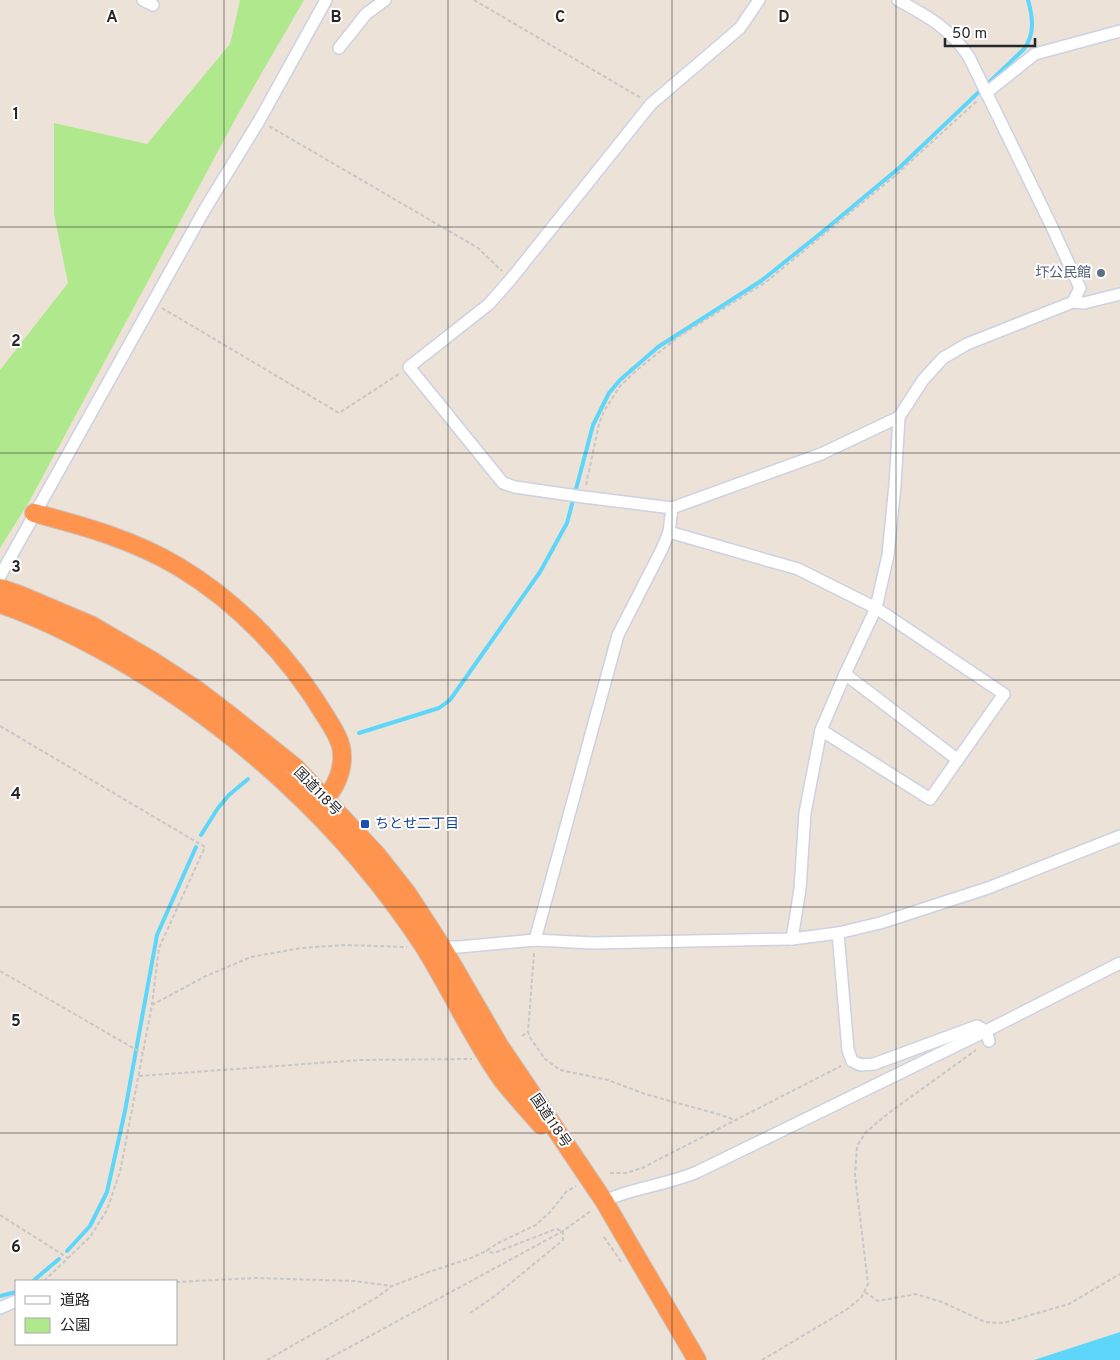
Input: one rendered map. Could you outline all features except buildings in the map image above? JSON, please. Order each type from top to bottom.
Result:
[{"type":"highway","points":[[34,512],[88,526],[146,550],[177,566],[211,587],[236,609],[282,656],[307,685],[340,744],[342,754],[340,770],[333,790],[320,805]]},
{"type":"highway","name":"国道118号","points":[[0,588],[11,602],[78,637],[188,703],[320,805],[377,855],[407,893],[442,947],[499,1045],[583,1180]]},
{"type":"highway","name":"国道118号","points":[[320,805],[423,946],[504,1082],[583,1180],[607,1200],[614,1218],[697,1360]]},
{"type":"street","points":[[0,576],[34,512],[205,209],[259,121],[326,0]]},
{"type":"street","points":[[339,48],[366,14],[385,0]]},
{"type":"street","points":[[759,0],[740,28],[651,104],[489,304],[410,367],[503,483],[515,487],[672,508],[821,454],[899,417]]},
{"type":"street","points":[[898,0],[936,22],[958,41],[969,56],[1076,278],[1080,288],[1073,302]]},
{"type":"street","points":[[984,88],[1035,54],[1120,31]]},
{"type":"street","points":[[792,938],[800,889],[805,813],[821,730],[844,674],[876,608],[888,555],[899,417],[923,380],[943,358],[967,344],[1073,302],[1084,303],[1120,294]]},
{"type":"street","points":[[535,940],[618,635],[654,567],[669,532],[672,508]]},
{"type":"street","points":[[669,532],[798,569],[876,608],[1004,694],[930,799],[821,730]]},
{"type":"street","points":[[844,674],[958,760]]},
{"type":"street","points":[[423,946],[442,947],[535,940],[594,943],[792,938],[838,933],[880,923],[988,888],[1120,836]]},
{"type":"street","points":[[838,933],[848,1050],[852,1061],[862,1065],[874,1064],[977,1026],[988,1036]]},
{"type":"street","points":[[607,1200],[624,1193],[681,1179],[697,1172],[988,1036],[1120,963]]},
{"type":"street","points":[[0,1308],[15,1301]]},
{"type":"path","points":[[474,0],[651,104]]},
{"type":"path","points":[[579,496],[599,424],[604,411],[620,386],[678,336],[766,282],[898,174],[984,88]]},
{"type":"path","points":[[259,121],[478,248],[511,279]]},
{"type":"path","points":[[153,302],[339,413],[410,367]]},
{"type":"path","points":[[0,726],[206,847],[159,948],[152,1005],[120,1172],[107,1210],[90,1237],[45,1280]]},
{"type":"path","points":[[535,940],[528,1032],[545,1059],[560,1070],[608,1080],[645,1094],[735,1120]]},
{"type":"path","points":[[152,1005],[206,976],[251,957],[301,948],[423,946]]},
{"type":"path","points":[[0,971],[142,1053]]},
{"type":"path","points":[[522,1036],[528,1032]]},
{"type":"path","points":[[762,1360],[846,1310],[861,1298],[868,1284],[855,1175],[857,1146],[866,1132],[988,1036]]},
{"type":"path","points":[[139,1076],[360,1060],[474,1059]]},
{"type":"path","points":[[610,1173],[626,1173],[642,1168],[852,1061]]},
{"type":"path","points":[[267,1360],[376,1298],[392,1286],[486,1251],[498,1243],[536,1225],[552,1211],[566,1192],[583,1180]]},
{"type":"path","points":[[326,1360],[563,1231],[607,1200]]},
{"type":"path","points":[[0,1215],[68,1258]]},
{"type":"path","points":[[486,1251],[494,1253],[556,1230],[563,1231]]},
{"type":"path","points":[[470,1313],[495,1296],[563,1240],[563,1231]]},
{"type":"path","points":[[864,1291],[878,1301],[916,1294],[942,1302],[985,1322],[1003,1323],[1069,1304],[1120,1274]]},
{"type":"path","points":[[178,1282],[255,1278],[354,1281],[392,1286]]},
{"type":"green space","points":[[240,0],[304,0],[238,114],[29,502],[0,548],[0,370],[68,283],[54,214],[54,123],[147,144],[230,44]]},
{"type":"water","points":[[1120,1332],[1120,1360],[1034,1360]]},
{"type":"waterway","points":[[359,733],[439,708],[450,700],[540,572],[567,523],[593,425],[609,393],[620,380],[658,347],[761,281],[899,168],[1024,49],[1030,38],[1032,26],[1028,0]]},
{"type":"waterway","points":[[201,835],[218,808],[229,795],[248,779]]},
{"type":"waterway","points":[[67,1251],[90,1226],[107,1192],[125,1111],[157,935],[196,847]]},
{"type":"waterway","points":[[34,1280],[59,1259]]},
{"type":"waterway","points":[[0,1296],[15,1292]]},
{"type":"place","name":"圷公民館","points":[[1101,273]]},
{"type":"place","name":"ちとせ二丁目","points":[[365,824]]}]
